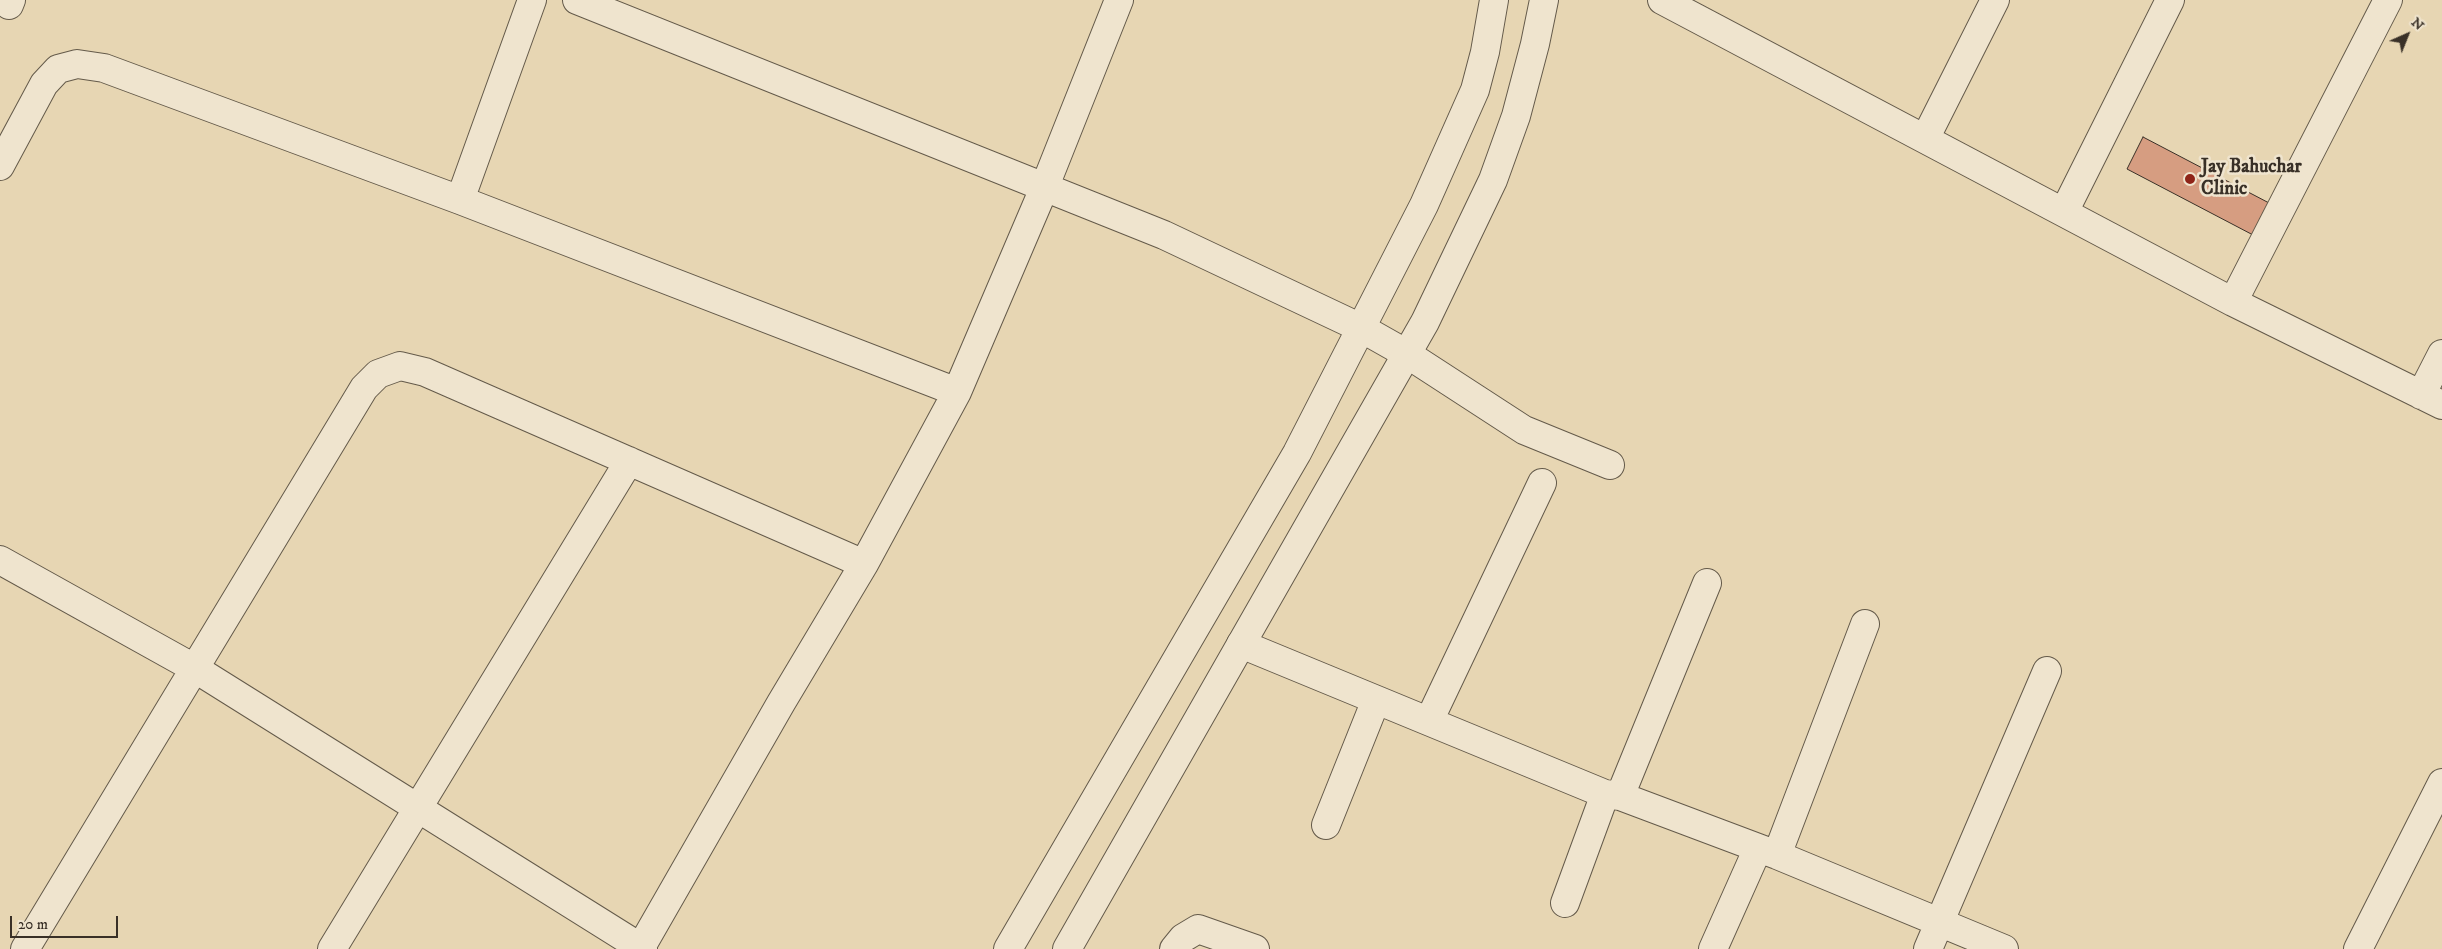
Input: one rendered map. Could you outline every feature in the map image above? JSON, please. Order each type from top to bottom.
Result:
[{"type":"street","points":[[460,200],[532,0]]},
{"type":"street","points":[[577,0],[1164,235],[1361,328],[1407,354],[1524,430],[1610,464]]},
{"type":"street","points":[[0,560],[194,668],[641,949],[776,712],[864,564],[957,392],[1045,186],[1119,0]]},
{"type":"street","points":[[1008,949],[1297,453],[1424,205],[1475,90],[1485,52],[1494,0]]},
{"type":"street","points":[[1067,949],[1426,322],[1493,180],[1516,116],[1535,44],[1544,0]]},
{"type":"street","points":[[1662,0],[2233,302],[2432,400],[2442,354]]},
{"type":"street","points":[[1925,140],[1995,0]]},
{"type":"street","points":[[2064,212],[2170,0]]},
{"type":"street","points":[[2233,302],[2388,0]]},
{"type":"street","points":[[0,166],[44,84],[58,69],[77,64],[104,68],[460,200],[957,392]]},
{"type":"street","points":[[25,949],[364,388],[378,374],[400,366],[425,372],[864,564]]},
{"type":"street","points":[[332,949],[629,461]]},
{"type":"street","points":[[1429,721],[1542,483]]},
{"type":"street","points":[[1565,903],[1707,582]]},
{"type":"street","points":[[1713,949],[1767,851],[1865,624]]},
{"type":"street","points":[[1241,644],[1613,795],[1767,851],[2004,949]]},
{"type":"street","points":[[1928,949],[2047,671]]},
{"type":"street","points":[[1326,825],[1376,700]]},
{"type":"street","points":[[2358,949],[2442,783]]},
{"type":"street","points":[[1174,949],[1183,938],[1198,929],[1255,949]]},
{"type":"building","points":[[2143,137],[2271,204],[2255,236],[2127,169]]},
{"type":"place","name":"Jay Bahuchar Clinic","points":[[2190,179]]}]
